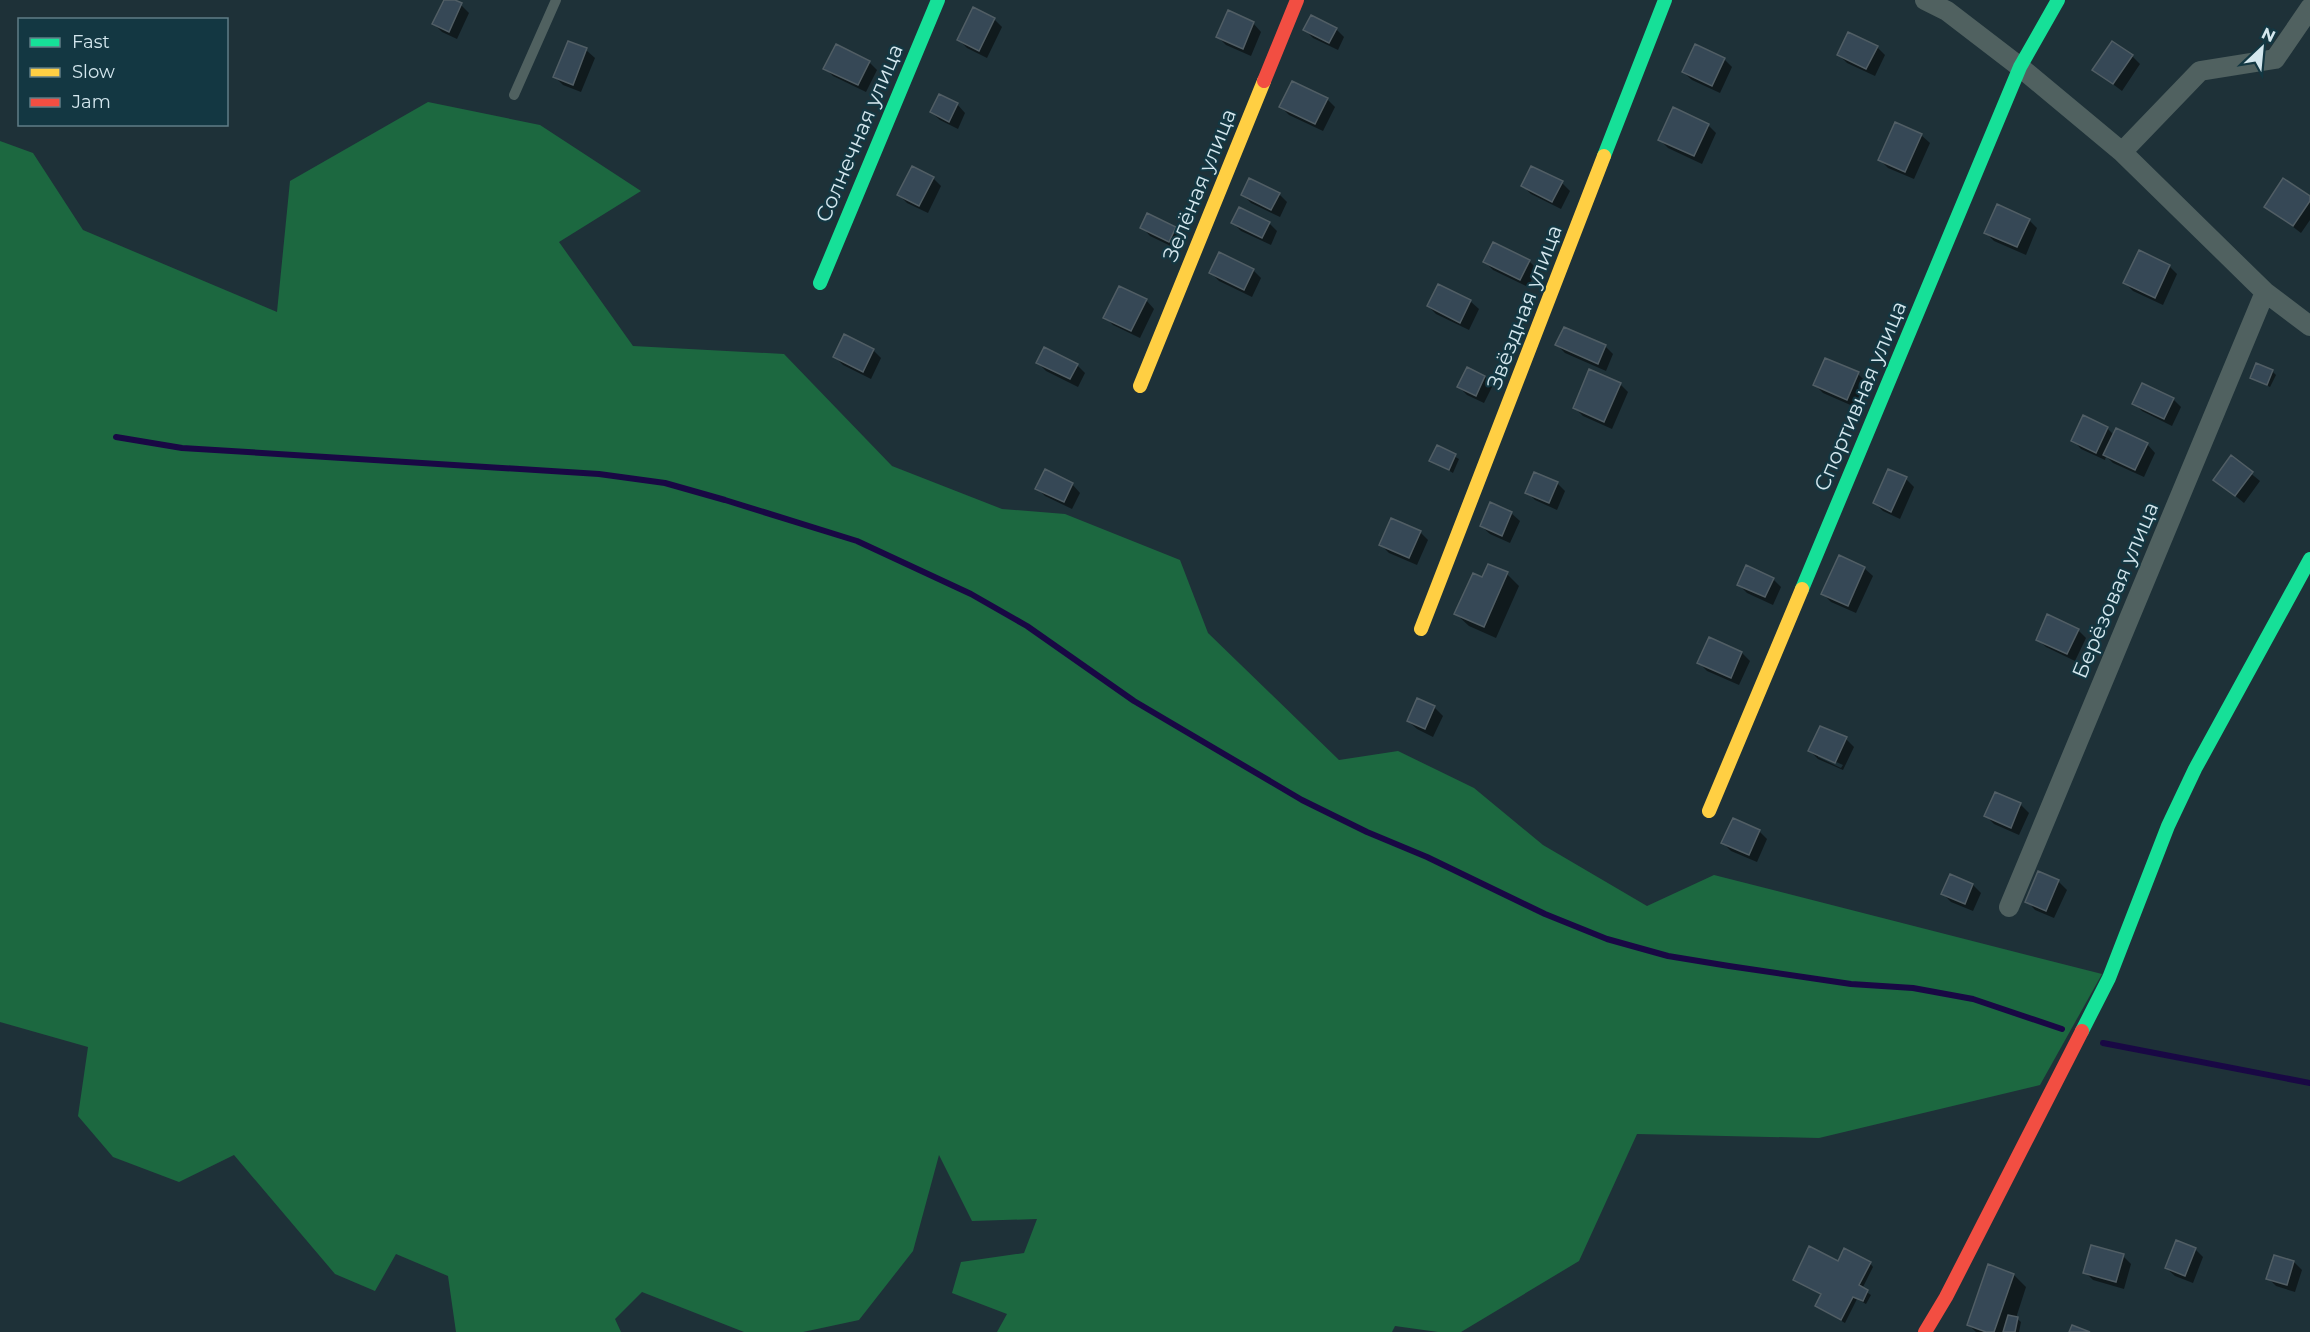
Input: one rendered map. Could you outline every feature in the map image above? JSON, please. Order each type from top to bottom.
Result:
[{"type":"street","name":"Солнечная улица","points":[[819,283],[938,0]]},
{"type":"street","name":"Зелёная улица","points":[[1140,386],[1297,0]]},
{"type":"street","name":"Звёздная улица","points":[[1421,629],[1665,0]]},
{"type":"street","points":[[1925,0],[1947,11],[2020,67],[2122,152],[2265,292],[2310,326]]},
{"type":"street","name":"Спортивная улица","points":[[1709,812],[2020,67],[2058,0]]},
{"type":"street","points":[[2122,152],[2200,71],[2274,59],[2310,8]]},
{"type":"street","name":"Берёзовая улица","points":[[2009,907],[2265,292]]},
{"type":"street","points":[[1925,1332],[1946,1298],[2109,978],[2168,826],[2195,769],[2310,559]]},
{"type":"lane","points":[[514,95],[556,0]]},
{"type":"green space","points":[[428,102],[540,125],[641,191],[559,242],[633,346],[784,354],[892,466],[1002,509],[1065,514],[1180,560],[1208,633],[1339,760],[1398,751],[1474,788],[1543,845],[1647,906],[1714,875],[2102,974],[2040,1085],[1819,1138],[1637,1134],[1579,1261],[1461,1332],[1438,1332],[1395,1326],[1392,1332],[997,1332],[1007,1314],[952,1293],[961,1262],[1024,1253],[1037,1219],[972,1221],[939,1155],[913,1251],[859,1320],[803,1332],[744,1332],[642,1292],[615,1319],[621,1332],[456,1332],[448,1276],[396,1254],[375,1291],[335,1274],[234,1155],[179,1182],[113,1157],[78,1116],[88,1047],[0,1022],[0,141],[33,153],[83,230],[277,312],[290,181]]},
{"type":"building","points":[[444,0],[455,0],[462,3],[449,32],[432,24]]},
{"type":"building","points":[[973,7],[995,18],[979,51],[957,40]]},
{"type":"building","points":[[1228,10],[1254,22],[1243,49],[1216,37]]},
{"type":"building","points":[[1311,15],[1337,28],[1329,43],[1303,30]]},
{"type":"building","points":[[1848,32],[1878,46],[1866,69],[1837,55]]},
{"type":"building","points":[[568,41],[587,48],[573,85],[553,77]]},
{"type":"building","points":[[2112,41],[2133,55],[2113,84],[2092,70]]},
{"type":"building","points":[[836,44],[870,61],[858,85],[823,69]]},
{"type":"building","points":[[1695,44],[1725,58],[1712,86],[1682,72]]},
{"type":"building","points":[[1292,81],[1328,98],[1315,124],[1279,107]]},
{"type":"building","points":[[939,94],[958,103],[949,122],[930,112]]},
{"type":"building","points":[[1673,107],[1709,124],[1694,156],[1658,140]]},
{"type":"building","points":[[1895,122],[1922,134],[1905,172],[1878,160]]},
{"type":"building","points":[[912,166],[934,177],[919,206],[897,195]]},
{"type":"building","points":[[1531,166],[1563,181],[1552,202],[1521,186]]},
{"type":"building","points":[[1249,178],[1280,193],[1271,210],[1241,195]]},
{"type":"building","points":[[2283,178],[2310,196],[2310,201],[2293,226],[2264,207]]},
{"type":"building","points":[[1997,204],[2030,219],[2017,247],[1984,233]]},
{"type":"building","points":[[1239,207],[1270,222],[1262,238],[1231,223]]},
{"type":"building","points":[[1147,213],[1176,227],[1169,242],[1140,228]]},
{"type":"building","points":[[1493,242],[1530,260],[1520,280],[1483,262]]},
{"type":"building","points":[[2139,250],[2170,265],[2155,298],[2123,283]]},
{"type":"building","points":[[1219,252],[1254,269],[1244,290],[1209,273]]},
{"type":"building","points":[[1438,284],[1471,300],[1460,323],[1427,306]]},
{"type":"building","points":[[1119,286],[1147,299],[1131,331],[1103,318]]},
{"type":"building","points":[[1564,327],[1606,345],[1598,364],[1555,345]]},
{"type":"building","points":[[844,334],[874,349],[863,372],[833,357]]},
{"type":"building","points":[[1044,347],[1078,364],[1070,379],[1036,363]]},
{"type":"building","points":[[1825,358],[1859,372],[1847,400],[1813,385]]},
{"type":"building","points":[[2256,363],[2273,370],[2267,385],[2250,378]]},
{"type":"building","points":[[1467,367],[1485,376],[1476,396],[1457,387]]},
{"type":"building","points":[[1589,369],[1621,383],[1604,422],[1573,408]]},
{"type":"building","points":[[2142,383],[2174,398],[2164,419],[2132,404]]},
{"type":"building","points":[[2083,415],[2108,427],[2096,453],[2071,441]]},
{"type":"building","points":[[2116,428],[2148,443],[2135,470],[2103,455]]},
{"type":"building","points":[[1437,445],[1456,454],[1449,470],[1429,461]]},
{"type":"building","points":[[2231,455],[2253,472],[2235,496],[2213,480]]},
{"type":"building","points":[[1045,469],[1073,483],[1064,502],[1035,489]]},
{"type":"building","points":[[1888,469],[1907,477],[1891,512],[1873,503]]},
{"type":"building","points":[[1534,472],[1558,482],[1549,503],[1525,493]]},
{"type":"building","points":[[1490,502],[1512,512],[1502,536],[1480,526]]},
{"type":"building","points":[[1391,518],[1421,531],[1409,558],[1379,545]]},
{"type":"building","points":[[1839,555],[1865,567],[1848,606],[1821,594]]},
{"type":"building","points":[[1488,564],[1508,572],[1484,627],[1454,614],[1473,573],[1482,577]]},
{"type":"building","points":[[1746,565],[1774,578],[1765,597],[1737,585]]},
{"type":"building","points":[[2047,614],[2079,629],[2067,654],[2036,640]]},
{"type":"building","points":[[1709,637],[1742,652],[1731,678],[1697,663]]},
{"type":"building","points":[[1417,698],[1435,706],[1425,729],[1407,721]]},
{"type":"building","points":[[1820,726],[1847,737],[1835,763],[1808,751]]},
{"type":"building","points":[[1995,792],[2021,803],[2011,828],[1984,816]]},
{"type":"building","points":[[1733,818],[1760,830],[1749,855],[1721,843]]},
{"type":"building","points":[[2038,871],[2059,880],[2046,911],[2025,902]]},
{"type":"building","points":[[1950,874],[1973,884],[1965,904],[1941,894]]},
{"type":"building","points":[[2176,1240],[2196,1248],[2185,1276],[2165,1268]]},
{"type":"building","points":[[2091,1245],[2124,1254],[2116,1282],[2083,1273]]},
{"type":"building","points":[[1809,1246],[1838,1261],[1844,1248],[1871,1262],[1859,1285],[1868,1290],[1863,1301],[1853,1297],[1841,1320],[1815,1306],[1821,1294],[1793,1280]]},
{"type":"building","points":[[2274,1255],[2294,1261],[2287,1285],[2266,1279]]},
{"type":"building","points":[[1988,1264],[2014,1274],[1994,1332],[1986,1332],[1967,1325]]},
{"type":"building","points":[[2008,1315],[2018,1317],[2015,1332],[2003,1332]]},
{"type":"building","points":[[2072,1325],[2090,1332],[2069,1332]]},
{"type":"waterway","points":[[116,437],[182,448],[599,474],[665,483],[725,500],[857,541],[971,594],[1027,626],[1134,701],[1302,800],[1545,914],[1607,939],[1668,956],[1851,984],[1913,988],[1973,999],[2062,1029]]},
{"type":"waterway","points":[[2103,1043],[2310,1083]]},
{"type":"traffic: fast","points":[[820,283],[938,0]]},
{"type":"traffic: fast","points":[[1604,156],[1665,0]]},
{"type":"traffic: fast","points":[[1802,589],[2020,67],[2058,0]]},
{"type":"traffic: fast","points":[[2082,1031],[2109,978],[2168,826],[2195,769],[2310,559]]},
{"type":"traffic: slow","points":[[1140,386],[1264,81]]},
{"type":"traffic: slow","points":[[1421,629],[1604,156]]},
{"type":"traffic: slow","points":[[1709,811],[1802,589]]},
{"type":"traffic: jam","points":[[1264,81],[1297,0]]},
{"type":"traffic: jam","points":[[1925,1332],[1946,1297],[2082,1031]]}]
